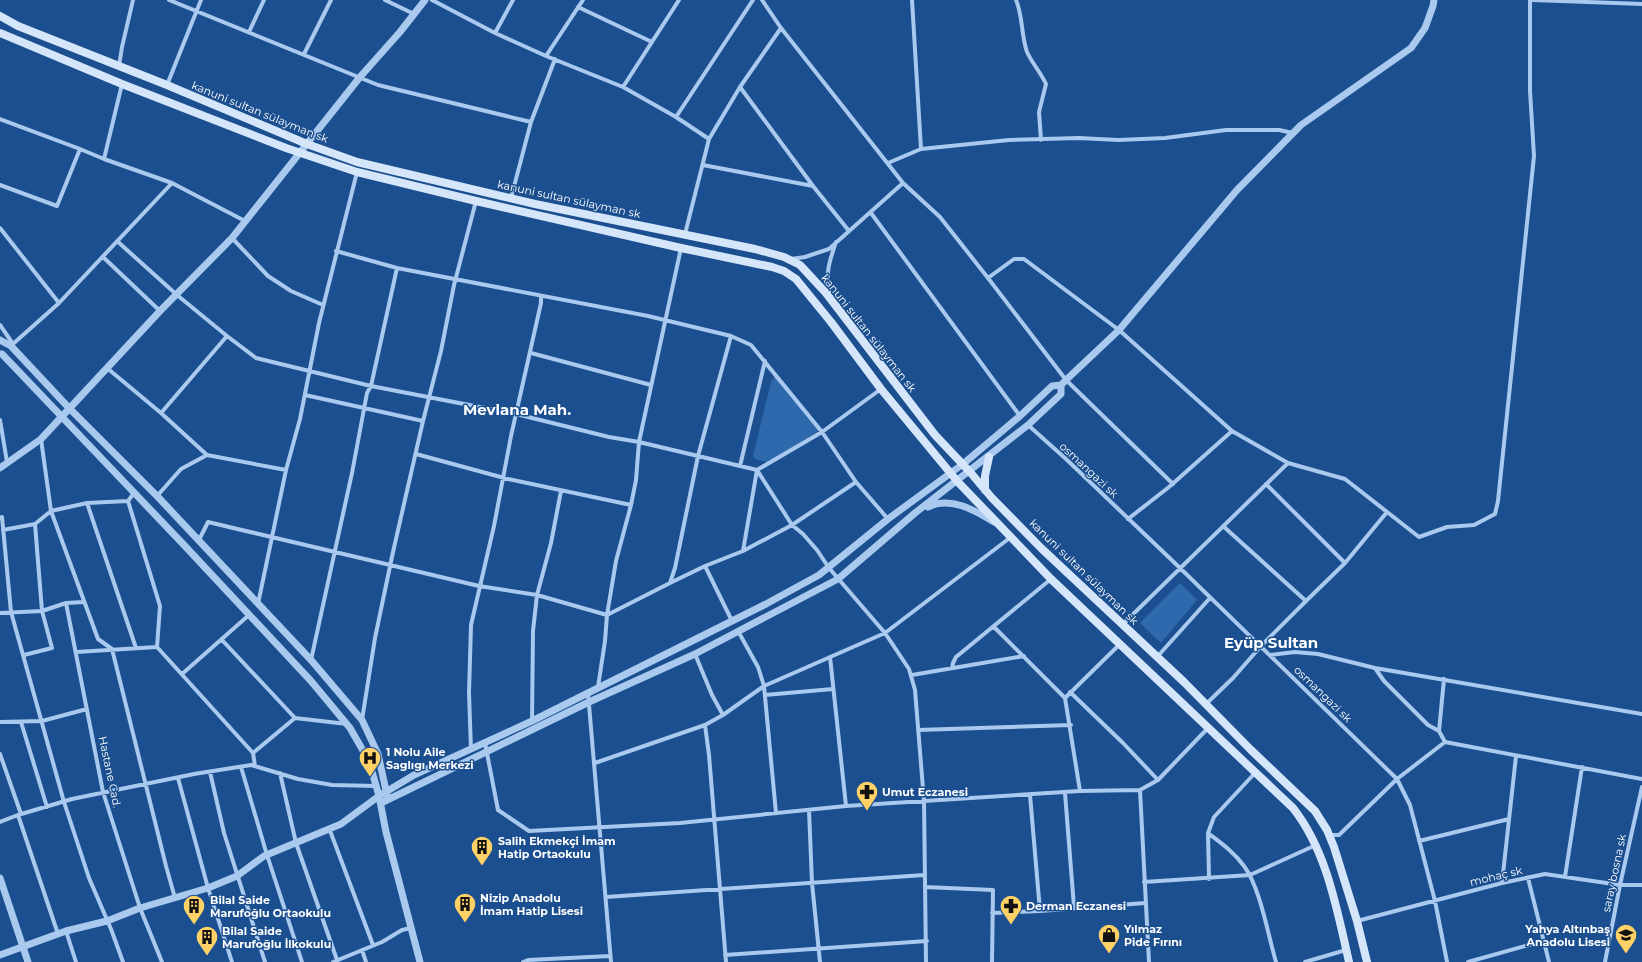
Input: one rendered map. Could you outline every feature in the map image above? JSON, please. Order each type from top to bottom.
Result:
[{"type":"main road","name":"kanuni sultan sülayman sk","points":[[0,16],[18,26],[166,85],[307,144],[357,162],[511,198],[755,249],[790,259],[800,265],[832,300],[935,435],[963,464],[985,490],[1041,548],[1123,624],[1315,811],[1329,835],[1345,879],[1367,962]]},
{"type":"main road","points":[[0,33],[122,84],[300,153],[357,172],[681,248],[772,267],[784,271],[796,279],[832,322],[881,389],[957,481],[1051,579],[1293,808],[1308,830],[1316,846],[1331,889],[1349,962]]},
{"type":"main road","points":[[985,490],[985,476],[989,457]]},
{"type":"street","points":[[119,67],[122,47],[134,0]]},
{"type":"street","points":[[169,0],[378,85],[531,122]]},
{"type":"street","points":[[166,85],[201,0]]},
{"type":"street","points":[[249,32],[264,0]]},
{"type":"street","points":[[304,54],[330,0]]},
{"type":"street","points":[[385,0],[414,14]]},
{"type":"street","points":[[0,468],[41,439],[160,311],[232,238],[360,77],[425,0]]},
{"type":"street","points":[[432,0],[495,33],[546,56],[623,87],[676,117],[709,139]]},
{"type":"street","points":[[495,33],[513,0]]},
{"type":"street","points":[[546,56],[583,0]]},
{"type":"street","points":[[623,87],[679,0]]},
{"type":"street","points":[[676,117],[753,0]]},
{"type":"street","points":[[762,0],[781,28],[903,183],[940,217],[988,278],[1063,383],[1173,484]]},
{"type":"street","points":[[912,0],[921,149]]},
{"type":"street","points":[[1016,0],[1020,10],[1022,31],[1027,53],[1046,84],[1039,112],[1041,140]]},
{"type":"street","points":[[387,796],[414,775],[532,721],[732,621],[819,575],[829,568],[888,519],[963,464],[1020,416],[1052,386],[1063,383],[1119,330],[1238,190],[1301,125],[1411,48],[1425,28],[1434,0]]},
{"type":"street","points":[[988,278],[1014,259],[1024,259],[1119,330],[1232,431],[1288,463],[1345,479],[1419,537],[1447,527],[1474,525],[1495,514],[1498,501],[1534,156],[1530,91],[1530,0]]},
{"type":"street","points":[[1534,0],[1642,4]]},
{"type":"street","points":[[578,7],[652,42]]},
{"type":"street","points":[[685,234],[709,139],[740,87],[781,28]]},
{"type":"street","points":[[511,198],[531,122],[554,59]]},
{"type":"street","points":[[104,159],[122,84]]},
{"type":"street","points":[[740,87],[813,186],[849,231]]},
{"type":"street","points":[[0,118],[104,159],[172,183],[245,221]]},
{"type":"street","points":[[888,163],[921,149],[1009,140],[1079,138],[1118,140],[1165,138],[1226,130],[1279,130],[1293,133]]},
{"type":"street","points":[[0,185],[57,206],[80,149]]},
{"type":"street","points":[[703,165],[813,186]]},
{"type":"street","points":[[258,604],[286,470],[305,395],[323,305],[357,172]]},
{"type":"street","points":[[13,345],[59,303],[172,183]]},
{"type":"street","points":[[790,259],[820,253],[829,248],[871,213],[903,183]]},
{"type":"street","points":[[362,720],[375,638],[390,565],[423,421],[441,351],[456,280],[476,201]]},
{"type":"street","points":[[871,213],[1020,416]]},
{"type":"street","points":[[0,228],[59,303]]},
{"type":"street","points":[[232,238],[268,276],[290,291],[323,305]]},
{"type":"street","points":[[117,241],[177,295],[256,358],[371,386],[516,414],[609,438],[639,442],[757,470],[822,432],[881,389]]},
{"type":"street","points":[[832,300],[827,278],[828,266],[836,242]]},
{"type":"street","points":[[598,688],[607,615],[616,561],[631,506],[636,480],[639,442],[681,248]]},
{"type":"street","points":[[336,251],[397,268],[665,320],[731,336],[751,345],[822,432],[856,482],[888,519]]},
{"type":"street","points":[[102,257],[160,311]]},
{"type":"street","points":[[311,660],[335,552],[367,392],[371,386],[397,268]]},
{"type":"street","points":[[471,750],[471,625],[494,526],[516,414],[531,353],[541,303],[541,296]]},
{"type":"street","points":[[0,325],[13,345],[69,408],[157,496],[311,660],[362,720],[378,754],[387,796]]},
{"type":"street","points":[[161,413],[227,336]]},
{"type":"street","points":[[670,584],[675,568],[698,456],[731,336]]},
{"type":"street","points":[[0,340],[13,345]]},
{"type":"street","points":[[531,353],[651,385]]},
{"type":"street","points":[[0,354],[2,354],[63,417],[311,681],[347,724],[369,762],[380,799],[386,832],[420,962]]},
{"type":"street","points":[[740,466],[765,361]]},
{"type":"street","points":[[107,368],[161,413],[206,454],[286,470]]},
{"type":"street","points":[[0,955],[23,948],[66,931],[107,921],[140,908],[208,888],[237,876],[266,855],[341,824],[380,799],[486,752],[589,702],[695,654],[838,579],[915,513],[970,472],[1028,425],[1061,394],[1063,383]]},
{"type":"street","points":[[305,395],[423,421]]},
{"type":"street","points":[[0,420],[7,462]]},
{"type":"street","name":"osmangazi sk","points":[[1028,425],[1180,568],[1397,779],[1410,805],[1435,901],[1447,962]]},
{"type":"street","points":[[1128,519],[1173,484],[1232,431]]},
{"type":"street","points":[[41,439],[51,511],[98,639],[112,649],[166,866],[176,898]]},
{"type":"street","points":[[157,496],[181,470],[206,454]]},
{"type":"street","points":[[416,454],[503,477],[631,506]]},
{"type":"street","points":[[1123,624],[1288,463]]},
{"type":"street","points":[[757,470],[792,525],[803,534],[817,550],[838,579],[885,633],[912,675],[915,690],[924,802],[924,875],[927,941],[926,962]]},
{"type":"street","points":[[743,551],[757,470]]},
{"type":"street","points":[[198,540],[208,522],[479,586],[537,595],[607,615],[705,566],[743,551],[792,525],[856,482]]},
{"type":"street","points":[[1266,484],[1345,562]]},
{"type":"street","points":[[532,721],[533,631],[537,595],[551,543],[561,490]]},
{"type":"street","points":[[128,501],[134,493]]},
{"type":"street","points":[[3,530],[35,524],[51,511],[87,503],[128,501]]},
{"type":"street","points":[[128,501],[160,606],[157,647],[253,753],[255,766]]},
{"type":"street","points":[[87,503],[136,648]]},
{"type":"street","points":[[915,513],[934,504],[954,504],[970,508],[999,524]]},
{"type":"street","points":[[1206,704],[1233,678],[1261,646],[1345,562],[1387,512]]},
{"type":"street","points":[[0,518],[2,517],[10,612],[24,655],[64,802],[89,878],[123,962]]},
{"type":"street","points":[[24,655],[52,648],[42,610],[35,524]]},
{"type":"street","points":[[1223,526],[1306,601]]},
{"type":"street","points":[[595,763],[705,725],[724,715],[764,686],[885,633],[1011,537]]},
{"type":"street","points":[[705,566],[732,621]]},
{"type":"street","points":[[952,668],[956,657],[1051,579]]},
{"type":"street","points":[[1157,657],[1210,598]]},
{"type":"street","points":[[0,613],[42,610],[66,604],[84,602]]},
{"type":"street","name":"Hastane Cad.","points":[[66,604],[103,792],[140,908],[162,962]]},
{"type":"street","points":[[182,674],[249,615]]},
{"type":"street","points":[[994,627],[1065,698],[1071,725],[1080,791]]},
{"type":"street","points":[[738,631],[758,667],[764,686],[776,813]]},
{"type":"street","points":[[222,640],[295,718],[347,724]]},
{"type":"street","points":[[1065,698],[1120,644]]},
{"type":"street","points":[[76,652],[157,647]]},
{"type":"street","points":[[1270,656],[1295,652],[1318,654],[1375,668],[1642,714]]},
{"type":"street","points":[[695,654],[712,695],[724,715]]},
{"type":"street","points":[[912,675],[1024,656]]},
{"type":"street","points":[[830,657],[846,806]]},
{"type":"street","points":[[1375,668],[1384,681],[1422,720],[1439,731],[1445,742]]},
{"type":"street","points":[[1439,731],[1444,679]]},
{"type":"street","points":[[765,695],[834,689]]},
{"type":"street","points":[[1070,692],[1123,743],[1158,780]]},
{"type":"street","points":[[588,693],[611,962]]},
{"type":"street","points":[[0,722],[42,721],[87,709]]},
{"type":"street","points":[[253,753],[295,718]]},
{"type":"street","points":[[21,722],[47,807]]},
{"type":"street","points":[[705,725],[709,755],[713,819],[726,962]]},
{"type":"street","points":[[918,730],[1071,725]]},
{"type":"street","points":[[485,743],[498,810],[529,831],[600,826],[680,823],[846,806],[1080,791],[1140,790],[1158,780],[1208,728]]},
{"type":"street","points":[[1329,835],[1338,835],[1397,779],[1445,742],[1642,779]]},
{"type":"street","points":[[0,754],[58,934]]},
{"type":"street","points":[[1502,883],[1516,756]]},
{"type":"street","points":[[0,822],[64,802],[103,792],[241,767],[255,766],[298,779],[332,785],[376,786]]},
{"type":"street","points":[[241,767],[266,855],[302,962]]},
{"type":"street","points":[[1565,877],[1582,767]]},
{"type":"street","points":[[210,772],[224,833],[265,962]]},
{"type":"street","points":[[1209,879],[1208,833],[1214,817],[1255,773]]},
{"type":"street","points":[[280,774],[296,842],[335,961],[373,946],[402,930],[411,928]]},
{"type":"street","points":[[178,778],[208,888],[232,962]]},
{"type":"street","name":"saray bosna sk","points":[[1605,962],[1620,885],[1642,787]]},
{"type":"street","points":[[1140,790],[1149,962]]},
{"type":"street","points":[[1065,793],[1074,908]]},
{"type":"street","points":[[1030,795],[1040,911]]},
{"type":"street","points":[[809,810],[812,883],[820,962]]},
{"type":"street","points":[[1419,840],[1509,819]]},
{"type":"street","points":[[330,828],[373,946]]},
{"type":"street","points":[[1208,833],[1236,857],[1250,875],[1257,892],[1276,962]]},
{"type":"street","points":[[1144,882],[1209,879],[1250,875],[1316,846]]},
{"type":"street","name":"mohaç sk","points":[[1357,921],[1502,883],[1545,874],[1620,885],[1642,885]]},
{"type":"street","points":[[606,897],[924,875]]},
{"type":"street","points":[[0,878],[28,962]]},
{"type":"street","points":[[1528,878],[1549,962]]},
{"type":"street","points":[[925,887],[992,890],[992,962]]},
{"type":"street","points":[[992,913],[1146,903]]},
{"type":"street","points":[[66,931],[76,962]]},
{"type":"street","points":[[725,955],[818,947],[927,941]]},
{"type":"street","points":[[1468,962],[1543,941]]},
{"type":"street","points":[[362,950],[366,962]]},
{"type":"street","points":[[1305,962],[1346,950]]},
{"type":"street","points":[[523,962],[528,960],[610,956]]},
{"type":"shaded area","points":[[775,377],[819,430],[770,463],[755,459],[753,456],[771,382]]},
{"type":"shaded area","points":[[1180,583],[1197,600],[1161,643],[1140,623]]},
{"type":"place","name":"1 Nolu Aile Saglıgı Merkezi","points":[[370,778]]},
{"type":"place","name":"Umut Eczanesi","points":[[867,812]]},
{"type":"place","name":"Salih Ekmekçi İmam Hatip Ortaokulu","points":[[482,866]]},
{"type":"place","name":"Nizip Anadolu İmam Hatip Lisesi","points":[[465,924]]},
{"type":"place","name":"Bilal Saide Marufoğlu Ortaokulu","points":[[194,926]]},
{"type":"place","name":"Derman Eczanesi","points":[[1011,926]]},
{"type":"place","name":"Yılmaz Pide Fırını","points":[[1109,954]]},
{"type":"place","name":"Yahya Altınbaş Anadolu Lisesi","points":[[1626,954]]},
{"type":"place","name":"Bilal Saide Marufoğlu İlkokulu","points":[[207,956]]},
{"type":"district","name":"Mevlana Mah.","points":[[517,410]]},
{"type":"district","name":"Eyüp Sultan","points":[[1271,643]]}]
